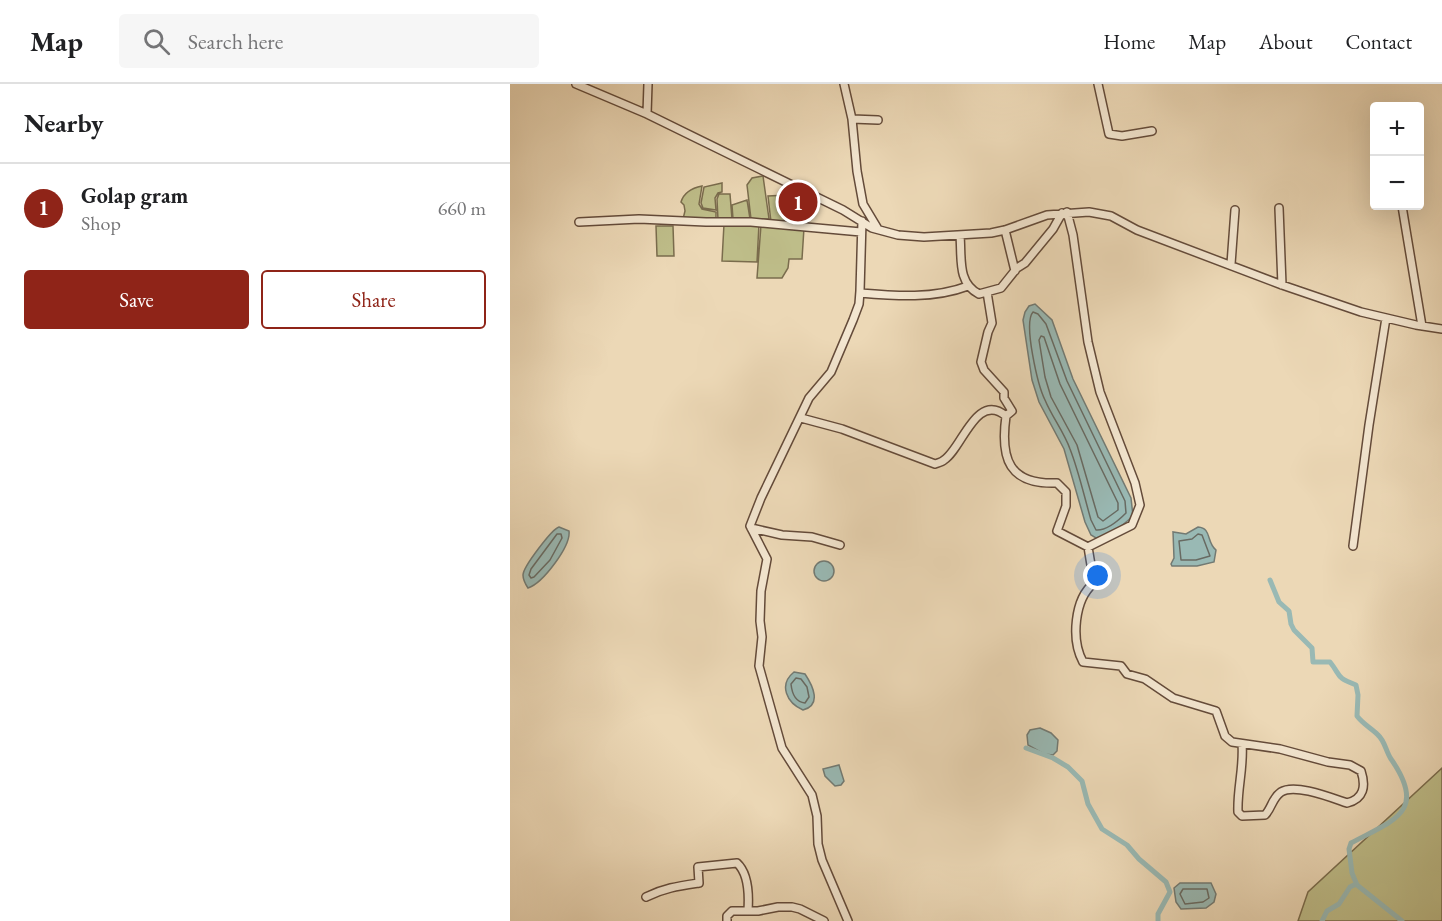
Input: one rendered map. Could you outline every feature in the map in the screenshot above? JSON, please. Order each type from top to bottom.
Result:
[{"type":"street","points":[[576,84],[647,114],[843,210],[878,230],[898,235],[924,237],[960,236],[1005,230],[1047,215],[1089,212],[1111,216],[1137,230],[1360,312],[1442,329]]},
{"type":"street","points":[[647,114],[648,84]]},
{"type":"street","points":[[844,84],[852,119],[856,171],[863,204],[878,230]]},
{"type":"street","points":[[1098,84],[1109,134],[1122,136],[1152,131]]},
{"type":"street","points":[[852,119],[878,120]]},
{"type":"street","points":[[1279,208],[1282,285]]},
{"type":"street","points":[[1231,264],[1235,210]]},
{"type":"street","points":[[1403,210],[1422,326]]},
{"type":"street","points":[[960,236],[963,278],[970,289],[979,294],[1001,288],[1025,263],[1064,213]]},
{"type":"street","points":[[1064,213],[1073,235],[1089,342],[1100,392],[1135,483],[1140,505],[1132,525],[1088,547]]},
{"type":"street","points":[[579,222],[639,219],[751,222],[861,232]]},
{"type":"street","points":[[848,921],[822,860],[812,795],[782,748],[759,666],[762,637],[761,591],[766,560],[763,549],[750,526],[809,398],[831,372],[859,304],[862,221]]},
{"type":"street","points":[[1005,230],[1015,271]]},
{"type":"street","points":[[860,293],[924,296],[968,286]]},
{"type":"street","points":[[987,292],[992,323],[981,362],[984,370],[1004,392],[1004,398],[1012,411],[1006,416],[1003,436],[1008,463],[1015,472],[1027,480],[1058,483],[1066,492],[1066,506],[1057,531],[1088,547]]},
{"type":"street","points":[[1353,546],[1386,318]]},
{"type":"street","points":[[801,418],[842,429],[935,464],[945,460],[969,426],[980,416],[997,409],[1006,416]]},
{"type":"street","points":[[752,528],[782,535],[812,537],[840,545]]},
{"type":"street","points":[[1088,547],[1094,583],[1086,589],[1077,608],[1078,653],[1083,662],[1121,666],[1127,674],[1145,679],[1173,698],[1215,711],[1225,736],[1233,742],[1280,749],[1328,762],[1350,765],[1361,771],[1365,783],[1362,793],[1355,801],[1347,803],[1292,787],[1281,792],[1271,802],[1265,815],[1242,816],[1238,812],[1243,762],[1242,744]]},
{"type":"street","points":[[646,897],[671,886],[699,883],[698,867],[737,863],[746,880],[748,910]]},
{"type":"street","points":[[727,921],[727,915],[732,911],[758,911],[778,907],[800,909],[824,921]]},
{"type":"shaded area","points":[[763,176],[769,219],[751,219],[747,185],[752,178]]},
{"type":"shaded area","points":[[722,183],[722,192],[718,193],[715,198],[716,210],[703,208],[701,203],[704,187]]},
{"type":"shaded area","points":[[702,186],[699,204],[702,209],[716,212],[716,220],[683,219],[685,211],[682,199],[689,191]]},
{"type":"shaded area","points":[[719,194],[730,194],[732,219],[718,220],[717,199]]},
{"type":"shaded area","points":[[795,194],[806,198],[807,224],[792,223],[789,195]]},
{"type":"shaded area","points":[[788,195],[791,223],[771,222],[768,196]]},
{"type":"shaded area","points":[[747,200],[750,219],[733,219],[732,205]]},
{"type":"shaded area","points":[[724,224],[759,224],[757,262],[722,261]]},
{"type":"shaded area","points":[[761,225],[804,228],[802,259],[789,259],[788,268],[782,278],[757,278]]},
{"type":"shaded area","points":[[656,226],[673,226],[674,256],[657,256]]},
{"type":"shaded area","points":[[1442,768],[1442,921],[1298,921],[1308,892]]},
{"type":"water","points":[[1035,304],[1052,320],[1073,379],[1131,498],[1133,516],[1116,530],[1101,537],[1096,538],[1091,535],[1085,522],[1064,449],[1039,402],[1032,380],[1023,320],[1029,306]]},
{"type":"water","points":[[559,527],[569,531],[566,546],[548,572],[528,588],[523,575],[524,571],[545,541]]},
{"type":"water","points":[[1198,527],[1205,530],[1216,550],[1214,562],[1197,566],[1172,566],[1173,532],[1186,534]]},
{"type":"water","points":[[824,561],[831,564],[834,571],[831,578],[824,581],[817,578],[814,571],[817,564]]},
{"type":"water","points":[[794,672],[805,674],[813,689],[814,700],[809,708],[803,710],[793,703],[786,693],[786,682]]},
{"type":"water","points":[[1040,728],[1051,733],[1058,740],[1057,751],[1053,755],[1044,754],[1028,745],[1027,735],[1030,730]]},
{"type":"water","points":[[839,765],[844,781],[841,785],[835,786],[825,776],[823,769]]},
{"type":"water","points":[[1180,883],[1211,883],[1216,894],[1214,902],[1206,908],[1181,909],[1176,902],[1174,888]]},
{"type":"waterway","points":[[1270,580],[1279,602],[1289,611],[1294,630],[1312,648],[1313,662],[1330,662],[1342,678],[1356,685],[1357,716],[1380,737],[1402,777],[1406,791],[1406,803],[1401,812],[1381,828],[1351,843],[1349,849],[1352,873],[1357,885],[1402,921]]},
{"type":"waterway","points":[[1026,748],[1053,758],[1068,767],[1082,781],[1088,804],[1102,829],[1127,845],[1139,859],[1166,882],[1170,892],[1158,914],[1158,921]]},
{"type":"waterway","points":[[1322,921],[1327,911],[1339,904],[1350,887],[1356,884]]},
{"type":"place","name":"Golap gram","points":[[798,202]]}]
